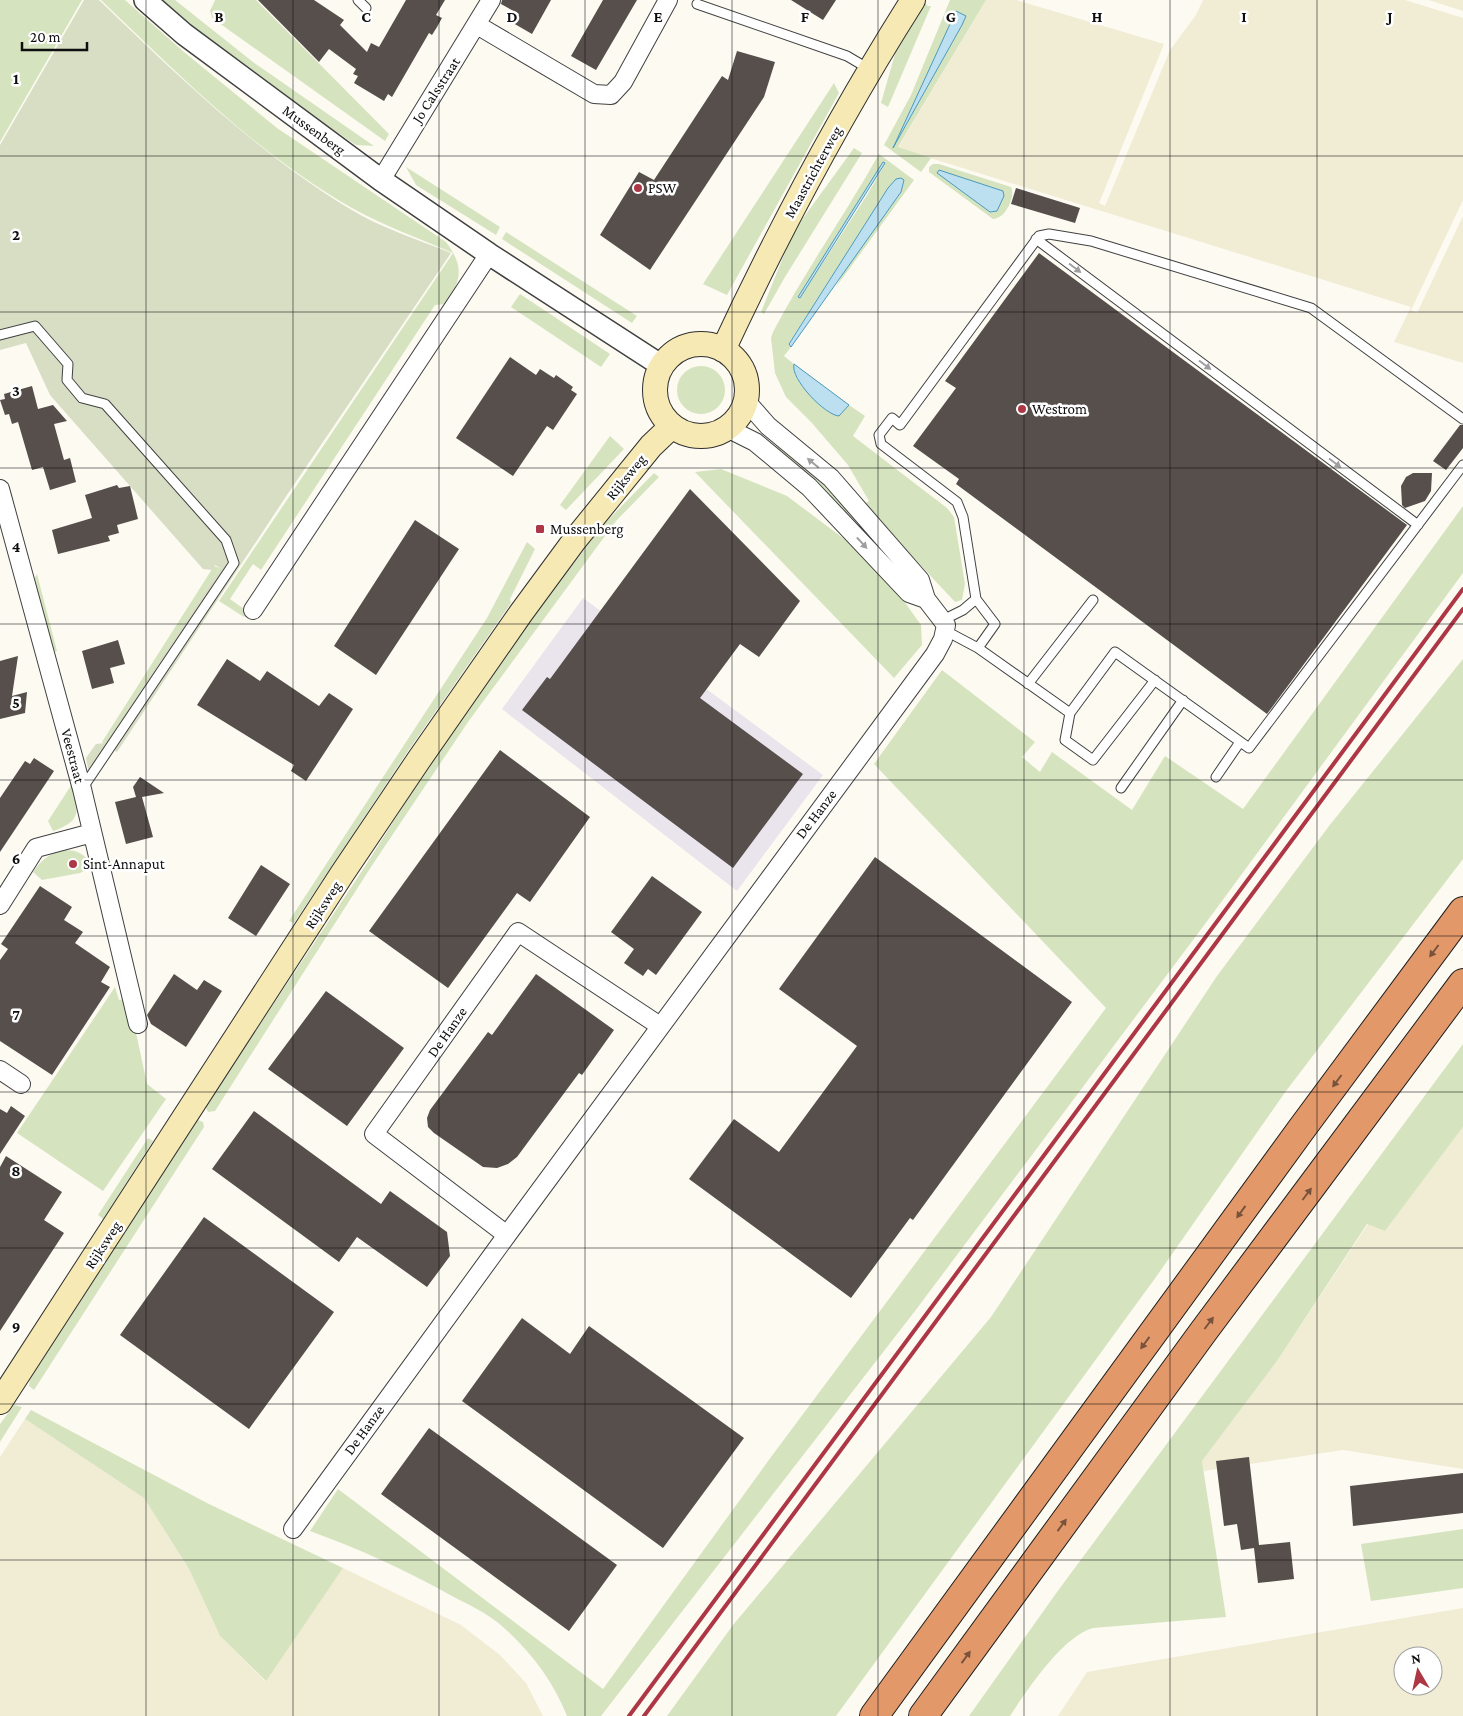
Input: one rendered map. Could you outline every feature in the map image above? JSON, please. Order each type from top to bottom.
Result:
[{"type":"highway","points":[[874,1716],[1294,1139],[1463,911]]},
{"type":"highway","points":[[923,1716],[1203,1332],[1463,983]]},
{"type":"main road","name":"Maastrichterweg","points":[[723,350],[771,249],[870,70],[913,0]]},
{"type":"main road","points":[[707,345],[723,350],[741,368],[747,389],[746,401],[739,416],[727,428],[716,434],[701,436],[685,434],[672,426],[662,415],[656,398],[656,380],[662,366],[679,350],[692,346],[707,345]]},
{"type":"main road","name":"Rijksweg","points":[[0,1402],[342,874],[521,613],[574,541],[651,446],[672,426]]},
{"type":"street","name":"Mussenberg","points":[[145,0],[184,34],[381,180],[489,254],[662,366]]},
{"type":"street","name":"Jo Calsstraat","points":[[381,180],[395,154],[491,0]]},
{"type":"street","points":[[477,25],[594,94],[611,94],[623,82],[668,0]]},
{"type":"street","points":[[253,610],[489,254]]},
{"type":"street","points":[[746,401],[768,426],[831,478],[861,510],[920,580],[926,599],[945,625]]},
{"type":"street","points":[[727,428],[756,442],[809,487],[909,593],[926,599]]},
{"type":"street","name":"Veestraat","points":[[0,489],[82,789],[138,1024]]},
{"type":"street","name":"De Hanze","points":[[293,1529],[660,1026],[935,654],[945,625]]},
{"type":"street","points":[[0,904],[36,848],[92,833]]},
{"type":"street","name":"De Hanze","points":[[507,1235],[374,1134],[518,932],[660,1026]]},
{"type":"street","points":[[0,1070],[21,1084]]},
{"type":"lane","points":[[358,0],[366,8]]},
{"type":"lane","points":[[697,4],[840,54],[870,70]]},
{"type":"lane","points":[[978,648],[995,624],[976,599],[963,517],[957,502],[881,444],[880,435],[892,418],[900,424],[1036,238],[1049,234],[1091,241],[1311,308],[1463,419]]},
{"type":"lane","points":[[1036,238],[1418,525]]},
{"type":"lane","points":[[0,334],[35,326],[68,364],[67,380],[82,398],[105,404],[226,540],[234,562],[82,789]]},
{"type":"lane","points":[[1155,680],[1093,760],[1065,740],[1070,713],[1115,652],[1155,680],[1183,700],[1249,748],[1463,465]]},
{"type":"lane","points":[[976,599],[945,625],[1070,713]]},
{"type":"lane","points":[[1028,684],[1093,600]]},
{"type":"lane","points":[[1121,788],[1183,700]]},
{"type":"lane","points":[[1216,777],[1240,742]]},
{"type":"shaded area","points":[[986,0],[1016,0],[1164,44],[1099,203],[1105,206],[1170,50],[1196,15],[1203,0],[1405,0],[1463,18],[1463,200],[1411,310],[1417,313],[1463,216],[1463,363],[1394,342],[1411,307],[898,148]]},
{"type":"shaded area","points":[[1429,0],[1463,0],[1463,11]]},
{"type":"shaded area","points":[[583,598],[823,775],[737,891],[502,709]]},
{"type":"shaded area","points":[[1463,1127],[1463,1469],[1343,1450],[1204,1471],[1202,1461],[1277,1361],[1368,1224],[1385,1231]]},
{"type":"shaded area","points":[[25,1419],[144,1498],[189,1569],[220,1636],[265,1681],[343,1568],[461,1625],[500,1655],[526,1683],[543,1716],[0,1716],[0,1457]]},
{"type":"shaded area","points":[[1463,1608],[1463,1716],[1058,1716],[1087,1672]]},
{"type":"green space","points":[[0,0],[82,0],[0,142]]},
{"type":"green space","points":[[84,0],[99,0],[219,112],[315,187],[374,222],[451,253],[287,495],[117,752],[114,750],[91,784],[86,758],[96,744],[105,743],[220,568],[215,565],[213,570],[203,569],[50,395],[26,343],[0,350],[0,145]]},
{"type":"green space","points":[[101,0],[125,0],[184,52],[277,128],[446,242],[452,251],[456,258],[458,266],[458,280],[446,304],[435,305],[261,570],[253,564],[230,599],[244,609],[244,617],[219,601],[453,253],[364,214],[317,187],[251,138],[220,112]]},
{"type":"green space","points":[[160,0],[175,0],[253,62],[374,146],[356,145],[329,127],[263,81]]},
{"type":"green space","points":[[215,0],[256,0],[389,134],[385,141],[212,18],[210,11]]},
{"type":"green space","points":[[950,0],[986,0],[898,147],[931,158],[921,172],[884,145],[911,95]],"holes":[[[955,13],[962,25],[893,148],[916,102]]]},
{"type":"green space","points":[[925,3],[931,6],[888,107],[881,103],[897,47]]},
{"type":"green space","points":[[834,83],[839,93],[727,295],[703,284]]},
{"type":"green space","points":[[854,148],[862,153],[764,314],[761,312],[790,240],[801,221]]},
{"type":"green space","points":[[879,154],[914,180],[836,287],[888,188],[789,343],[791,347],[784,356],[794,364],[798,380],[803,387],[817,400],[839,416],[849,405],[865,416],[853,436],[947,508],[954,517],[965,584],[962,600],[955,602],[867,508],[864,504],[869,501],[848,465],[811,422],[786,397],[775,373],[771,338],[773,332],[798,287]],"holes":[[[883,163],[882,169],[867,195],[800,298]]]},
{"type":"green space","points":[[933,164],[939,164],[1011,187],[1011,202],[1002,215],[993,219],[929,172],[929,167]]},
{"type":"green space","points":[[406,167],[500,227],[496,235],[416,185]]},
{"type":"green space","points":[[506,232],[637,316],[632,323],[502,239]]},
{"type":"green space","points":[[520,294],[610,354],[601,367],[511,307]]},
{"type":"green space","points":[[696,366],[706,366],[718,373],[725,385],[725,395],[718,407],[706,414],[696,414],[688,410],[681,403],[677,395],[677,385],[681,377],[688,370]]},
{"type":"green space","points":[[610,436],[624,449],[566,510],[560,505]]},
{"type":"green space","points":[[779,442],[809,466],[920,587],[915,592],[774,448]]},
{"type":"green space","points":[[721,469],[787,496],[851,544],[894,587],[921,625],[922,645],[894,678],[695,472]]},
{"type":"green space","points":[[654,473],[659,477],[616,521],[468,722],[371,867],[215,1111],[208,1112],[207,1104],[364,868],[429,765],[522,630],[605,523]]},
{"type":"green space","points":[[1463,506],[1463,573],[1208,920],[915,1311],[601,1716],[567,1716],[548,1679],[532,1657],[503,1627],[485,1614],[400,1569],[310,1531],[338,1489],[603,1689],[771,1457],[1106,1008],[874,764],[942,670],[1035,742],[1022,757],[1040,772],[1052,752],[1132,810],[1165,756],[1243,809]]},
{"type":"green space","points":[[527,542],[535,549],[510,599],[511,603],[406,754],[294,923],[289,921],[487,618]]},
{"type":"green space","points":[[214,566],[220,568],[105,744],[102,742]]},
{"type":"green space","points":[[37,574],[57,651],[53,652],[34,579]]},
{"type":"green space","points":[[1463,659],[1463,859],[1286,1091],[1156,1277],[836,1716],[667,1716],[733,1625],[991,1317],[1217,976],[1329,826]]},
{"type":"green space","points":[[72,784],[77,808],[74,819],[53,831],[48,821]]},
{"type":"green space","points":[[64,850],[81,854],[92,867],[80,873],[42,880],[33,872],[46,858]]},
{"type":"green space","points":[[115,987],[119,1000],[125,999],[135,1028],[147,1084],[166,1099],[103,1191],[17,1133]]},
{"type":"green space","points":[[1463,1044],[1463,1127],[1385,1231],[1367,1224],[1277,1361],[1202,1461],[1226,1617],[1093,1628],[1070,1641],[1058,1653],[1026,1692],[1010,1716],[969,1716],[1057,1592]]},
{"type":"green space","points":[[198,1120],[203,1122],[204,1127],[34,1390],[29,1386],[30,1378]]},
{"type":"green space","points":[[148,1138],[153,1141],[103,1219],[98,1215]]},
{"type":"green space","points":[[14,1405],[22,1407],[0,1442],[0,1424]]},
{"type":"green space","points":[[31,1410],[207,1503],[343,1568],[266,1681],[220,1636],[189,1569],[144,1498],[25,1419]]},
{"type":"green space","points":[[1463,1529],[1463,1588],[1371,1601],[1361,1544]]},
{"type":"water","points":[[956,11],[966,16],[962,25],[893,148]]},
{"type":"water","points":[[883,162],[885,163],[800,298],[798,297]]},
{"type":"water","points":[[939,170],[1003,191],[1004,196],[997,211],[990,212],[937,173]]},
{"type":"water","points":[[901,178],[904,180],[901,192],[791,347],[789,344],[888,188],[896,179]]},
{"type":"water","points":[[794,364],[849,405],[839,416],[826,410],[803,387],[797,378]]},
{"type":"building","points":[[258,0],[314,0],[344,20],[340,25],[367,52],[371,43],[379,47],[406,0],[445,0],[436,15],[442,18],[437,27],[432,35],[429,33],[392,97],[388,94],[384,101],[354,83],[358,76],[353,74],[356,69],[329,49],[319,62]]},
{"type":"building","points":[[502,0],[551,0],[532,34],[513,23],[519,14],[501,4]]},
{"type":"building","points":[[603,0],[637,0],[596,70],[571,56]]},
{"type":"building","points":[[791,0],[836,0],[823,20]]},
{"type":"building","points":[[737,51],[775,62],[764,97],[650,270],[600,235],[639,172],[654,180],[722,76],[728,80]]},
{"type":"building","points":[[1016,188],[1080,208],[1075,223],[1011,204]]},
{"type":"building","points":[[1039,253],[1407,525],[1267,714],[956,484],[959,479],[913,446],[956,388],[945,381]]},
{"type":"building","points":[[510,357],[536,375],[540,369],[554,378],[556,375],[573,387],[571,390],[577,394],[553,430],[547,426],[513,476],[456,438]]},
{"type":"building","points":[[32,386],[38,409],[53,405],[67,421],[54,424],[64,460],[70,458],[76,482],[50,490],[43,467],[32,470],[18,422],[12,424],[9,414],[5,415],[0,400],[5,399],[4,394]]},
{"type":"building","points":[[1460,425],[1463,425],[1463,448],[1446,470],[1433,461]]},
{"type":"building","points":[[1413,473],[1432,473],[1431,491],[1425,501],[1405,508],[1402,505],[1401,486],[1406,477]]},
{"type":"building","points":[[117,485],[119,488],[130,486],[138,519],[117,525],[119,533],[108,536],[110,541],[58,554],[52,530],[92,518],[85,495]]},
{"type":"building","points":[[690,489],[800,601],[759,657],[740,644],[700,698],[803,774],[733,868],[522,710],[547,677],[550,679]]},
{"type":"building","points":[[415,520],[459,549],[376,675],[334,646]]},
{"type":"building","points":[[118,640],[125,664],[110,668],[114,683],[92,689],[82,651]]},
{"type":"building","points":[[18,656],[12,696],[27,692],[25,713],[0,719],[0,661]]},
{"type":"building","points":[[227,659],[260,681],[267,671],[319,706],[329,693],[353,709],[306,781],[291,771],[294,765],[197,705]]},
{"type":"building","points":[[500,750],[590,817],[530,902],[517,893],[448,988],[369,931]]},
{"type":"building","points":[[34,758],[54,771],[0,852],[0,798],[25,761],[30,764]]},
{"type":"building","points":[[140,777],[164,793],[142,797],[153,837],[126,844],[115,802],[136,797],[133,787]]},
{"type":"building","points":[[875,857],[1072,1002],[913,1220],[910,1218],[851,1298],[689,1179],[734,1119],[779,1152],[857,1046],[779,989]]},
{"type":"building","points":[[261,865],[290,884],[256,936],[228,918]]},
{"type":"building","points":[[652,876],[702,912],[656,975],[648,969],[643,976],[624,963],[634,949],[611,932]]},
{"type":"building","points":[[40,886],[72,907],[64,920],[83,932],[75,943],[110,967],[101,982],[110,987],[52,1075],[0,1041],[0,960],[8,949],[1,944]]},
{"type":"building","points":[[174,974],[197,990],[204,980],[222,991],[186,1047],[151,1024],[147,1015]]},
{"type":"building","points":[[536,974],[614,1030],[582,1075],[579,1073],[517,1157],[508,1164],[497,1168],[483,1167],[434,1133],[428,1127],[427,1118],[430,1110],[488,1032],[492,1035]]},
{"type":"building","points":[[326,991],[404,1048],[347,1126],[268,1069]]},
{"type":"building","points":[[11,1106],[25,1116],[0,1154],[0,1109],[7,1113]]},
{"type":"building","points":[[254,1111],[381,1204],[390,1191],[447,1232],[450,1256],[427,1287],[357,1237],[339,1262],[212,1169]]},
{"type":"building","points":[[6,1156],[62,1192],[44,1220],[64,1233],[0,1331],[0,1167]]},
{"type":"building","points":[[204,1217],[334,1312],[249,1429],[120,1335]]},
{"type":"building","points":[[522,1318],[570,1354],[589,1326],[744,1438],[663,1548],[462,1401]]},
{"type":"building","points":[[429,1428],[617,1565],[569,1631],[381,1494]]},
{"type":"building","points":[[1249,1457],[1259,1545],[1290,1542],[1294,1579],[1258,1583],[1254,1548],[1241,1550],[1237,1524],[1224,1526],[1216,1461]]},
{"type":"building","points":[[1463,1473],[1463,1513],[1353,1526],[1350,1486]]},
{"type":"railway","points":[[629,1716],[1463,589]]},
{"type":"railway","points":[[644,1716],[1463,609]]},
{"type":"place","name":"PSW","points":[[638,188]]},
{"type":"place","name":"Westrom","points":[[1022,409]]},
{"type":"place","name":"Mussenberg","points":[[540,529]]},
{"type":"place","name":"Sint-Annaput","points":[[73,864]]}]
